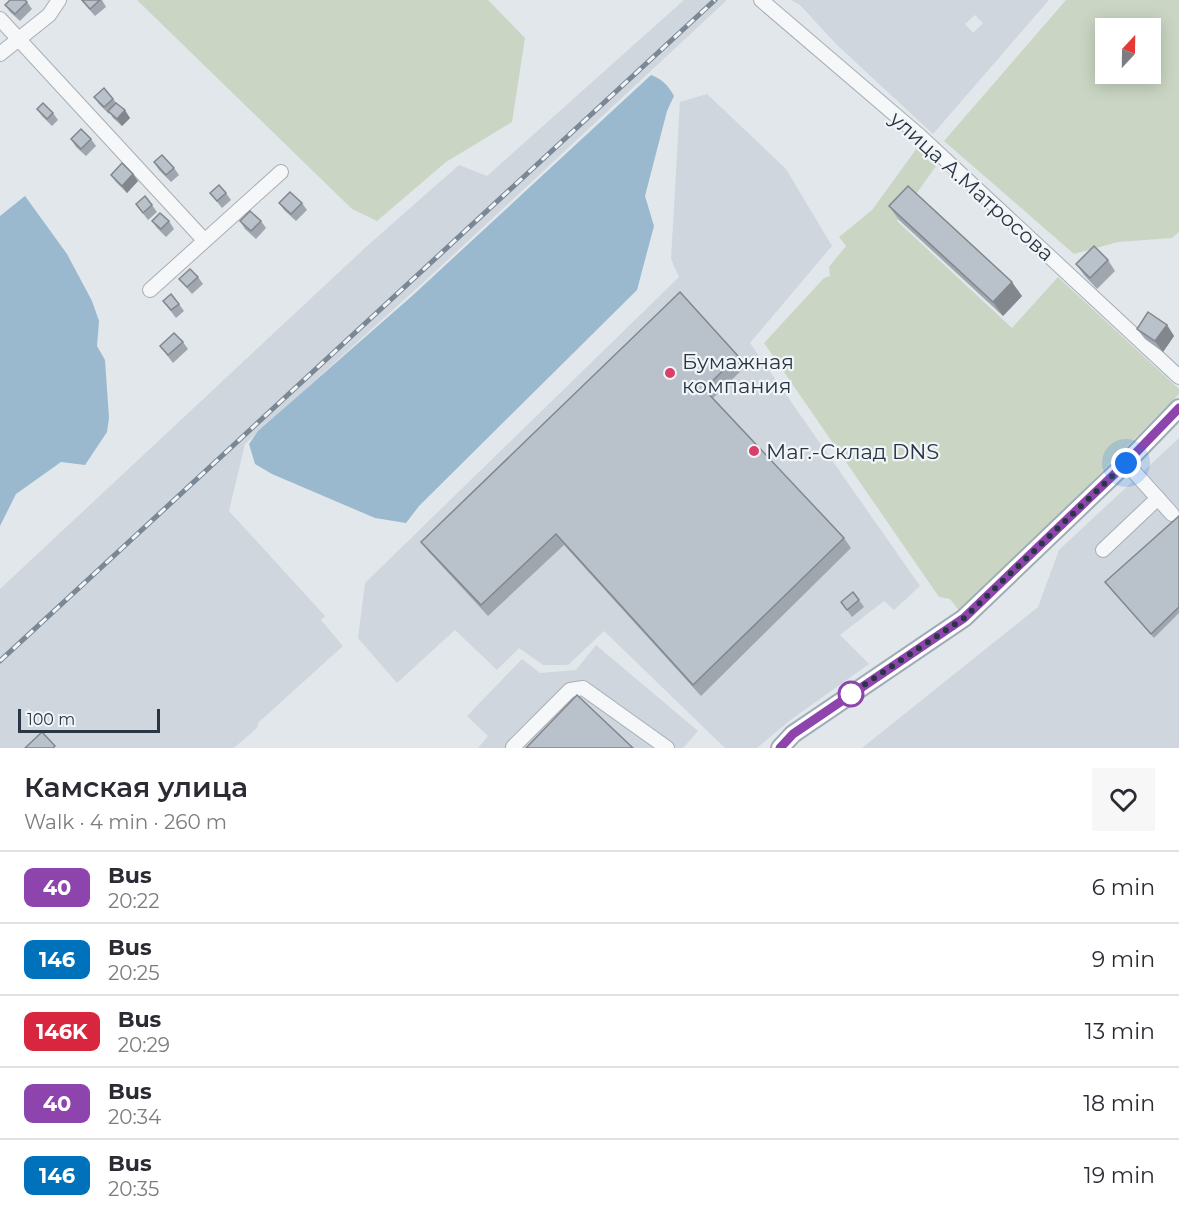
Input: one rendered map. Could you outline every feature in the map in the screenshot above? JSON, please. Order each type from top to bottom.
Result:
[{"type":"main road","points":[[786,746],[793,734],[964,618],[1126,463],[1179,408]]},
{"type":"street","points":[[0,54],[49,15],[59,0]]},
{"type":"street","name":"улица А.Матросова","points":[[761,0],[920,136],[1179,377]]},
{"type":"street","points":[[0,19],[204,240]]},
{"type":"street","points":[[150,290],[282,172]]},
{"type":"street","points":[[1126,463],[1172,514]]},
{"type":"street","points":[[1103,550],[1158,498]]},
{"type":"street","points":[[513,747],[570,690],[583,688],[667,748]]},
{"type":"shaded area","points":[[684,0],[727,0],[437,270],[245,444],[229,511],[325,616],[321,620],[343,646],[259,722],[257,728],[234,748],[0,748],[0,589],[367,246],[459,165],[487,176]]},
{"type":"shaded area","points":[[791,0],[1049,0],[933,134],[836,44],[800,5]],"holes":[[[975,15],[983,23],[973,33],[965,24]]]},
{"type":"shaded area","points":[[707,94],[786,169],[832,246],[750,343],[920,586],[894,610],[884,601],[840,635],[869,664],[789,721],[757,748],[725,748],[604,631],[568,665],[543,665],[519,648],[497,670],[455,630],[397,683],[358,638],[365,583],[679,277],[671,259],[680,102]]},
{"type":"shaded area","points":[[1179,438],[1179,748],[862,748],[1038,607],[1059,550]]},
{"type":"shaded area","points":[[596,645],[698,731],[683,748],[478,748],[488,736],[467,716],[522,659],[540,673],[576,670]]},
{"type":"green space","points":[[137,0],[488,0],[525,38],[512,122],[446,162],[377,221],[352,209]]},
{"type":"green space","points":[[1066,0],[1179,0],[1179,232],[1172,238],[1118,242],[1074,254],[944,141]]},
{"type":"green space","points":[[917,148],[936,166],[897,221],[1012,328],[1058,277],[1179,389],[1179,394],[961,613],[950,599],[939,597],[764,343],[824,278],[830,276],[829,267],[846,246],[839,237],[872,210]]},
{"type":"water","points":[[651,75],[664,83],[674,96],[667,111],[645,196],[654,226],[637,290],[419,506],[406,523],[375,518],[272,474],[255,464],[249,444],[258,431],[412,296]]},
{"type":"water","points":[[25,196],[67,254],[92,301],[99,321],[97,346],[105,360],[109,418],[107,432],[85,465],[61,462],[16,494],[0,526],[0,216]]},
{"type":"building","points":[[10,0],[27,2],[15,14],[5,5]]},
{"type":"building","points":[[82,0],[100,0],[90,9]]},
{"type":"building","points":[[104,88],[113,99],[104,107],[94,97]]},
{"type":"building","points":[[43,103],[53,113],[47,119],[37,109]]},
{"type":"building","points":[[116,103],[125,110],[117,119],[108,111]]},
{"type":"building","points":[[81,129],[91,139],[81,149],[71,139]]},
{"type":"building","points":[[162,155],[174,168],[166,175],[154,162]]},
{"type":"building","points":[[122,163],[133,174],[122,186],[111,175]]},
{"type":"building","points":[[219,185],[226,193],[217,201],[210,193]]},
{"type":"building","points":[[908,186],[1012,282],[993,302],[889,206]]},
{"type":"building","points":[[290,192],[302,203],[291,214],[279,203]]},
{"type":"building","points":[[145,196],[152,205],[143,213],[136,204]]},
{"type":"building","points":[[250,211],[261,221],[251,231],[240,221]]},
{"type":"building","points":[[160,213],[169,221],[161,229],[152,221]]},
{"type":"building","points":[[1094,246],[1108,260],[1090,278],[1076,264]]},
{"type":"building","points":[[190,269],[198,277],[187,287],[179,279]]},
{"type":"building","points":[[680,292],[738,356],[704,389],[844,538],[693,685],[556,534],[481,605],[421,542]]},
{"type":"building","points":[[171,294],[179,304],[171,310],[163,301]]},
{"type":"building","points":[[1148,312],[1167,325],[1155,341],[1137,329]]},
{"type":"building","points":[[174,333],[183,342],[168,355],[160,346]]},
{"type":"building","points":[[1179,516],[1179,607],[1151,634],[1105,582]]},
{"type":"building","points":[[853,592],[859,600],[847,610],[841,602]]},
{"type":"building","points":[[577,695],[633,748],[526,748]]},
{"type":"building","points":[[42,732],[55,746],[53,748],[25,748]]},
{"type":"railway","points":[[0,661],[715,0]]},
{"type":"bus line","name":"40","points":[[780,748],[793,734],[964,618],[1126,463],[1179,408]]},
{"type":"place","name":"Бумажная компания","points":[[670,373]]},
{"type":"place","name":"Маг.-Склад DNS","points":[[754,451]]},
{"type":"route","points":[[851,694],[849,695],[964,618],[1126,463]]}]
